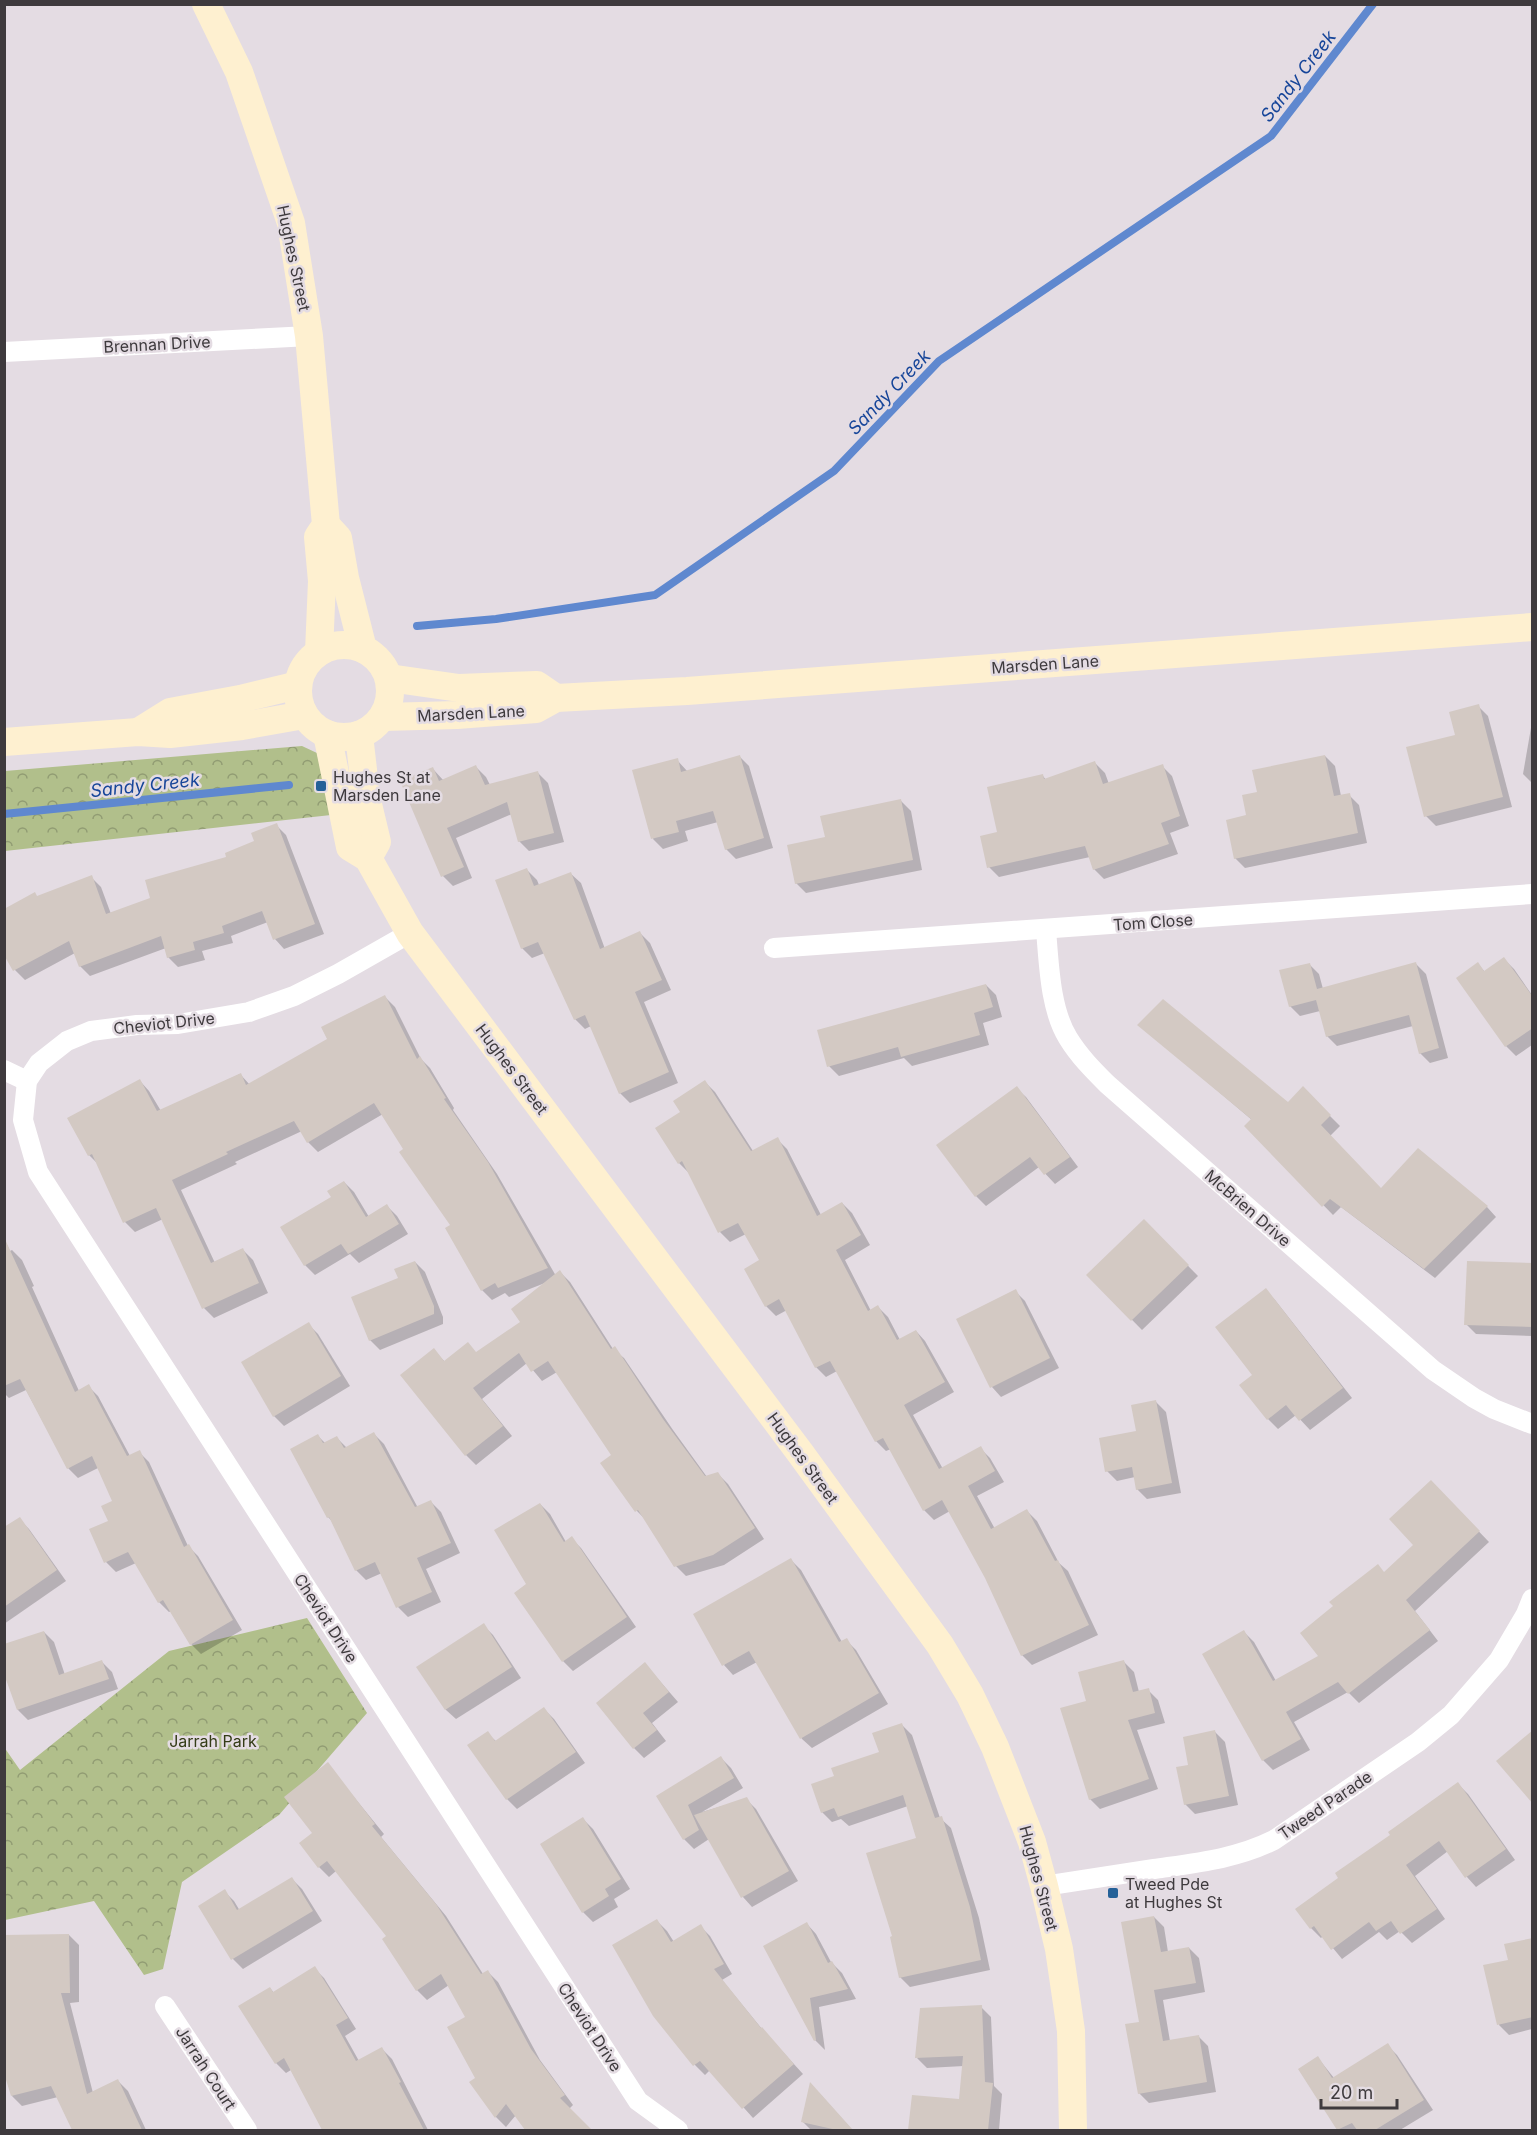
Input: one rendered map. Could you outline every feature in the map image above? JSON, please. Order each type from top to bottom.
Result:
[{"type":"street","name":"Hughes Street","points":[[206,4],[239,72],[291,223],[309,336],[326,525],[338,538],[347,588],[363,649]]},
{"type":"street","name":"Brennan Drive","points":[[4,352],[309,336]]},
{"type":"street","name":"Hughes Street","points":[[319,652],[322,581],[318,537],[326,525]]},
{"type":"street","name":"Marsden Lane","points":[[383,717],[457,715],[536,709],[556,698],[687,691],[1533,627]]},
{"type":"street","points":[[342,645],[363,649],[380,661],[389,678],[390,698],[383,717],[373,728],[359,735],[343,737],[327,734],[313,726],[304,715],[299,700],[298,685],[305,666],[319,652],[342,645]]},
{"type":"street","name":"Marsden Lane","points":[[389,678],[459,688],[537,685],[556,698]]},
{"type":"street","points":[[138,732],[170,712],[298,685]]},
{"type":"street","points":[[4,742],[138,732],[170,734],[242,726],[304,715]]},
{"type":"street","name":"Hughes Street","points":[[327,734],[350,847],[368,858],[410,933],[801,1454],[940,1645],[970,1695],[995,1747],[1032,1842],[1059,1949],[1071,2031],[1073,2130]]},
{"type":"street","points":[[359,735],[366,796],[377,842],[368,858]]},
{"type":"street","name":"Tom Close","points":[[774,948],[1533,894]]},
{"type":"street","name":"McBrien Drive","points":[[1046,930],[1050,976],[1056,1007],[1066,1036],[1082,1058],[1107,1084],[1433,1370],[1494,1409],[1533,1424]]},
{"type":"street","name":"Cheviot Drive","points":[[410,933],[294,996],[249,1011],[178,1024],[137,1025],[91,1031],[66,1041],[39,1062],[27,1082],[23,1120],[38,1172],[638,2101],[678,2130]]},
{"type":"street","points":[[4,1070],[27,1082]]},
{"type":"street","name":"Tweed Parade","points":[[1044,1886],[1237,1856],[1274,1840],[1418,1742],[1451,1715],[1499,1660],[1533,1599]]},
{"type":"street","name":"Jarrah Court","points":[[165,2006],[247,2130]]},
{"type":"green space","points":[[302,746],[317,753],[331,815],[5,851],[5,771]]},
{"type":"green space","name":"Jarrah Park","points":[[307,1618],[367,1713],[279,1815],[182,1882],[163,1969],[144,1975],[94,1901],[5,1920],[4,1782],[6,1781],[4,1747],[20,1770],[169,1651]]},
{"type":"building","points":[[1479,704],[1503,797],[1424,817],[1406,747],[1455,735],[1449,712]]},
{"type":"building","points":[[740,755],[764,838],[725,850],[713,811],[676,821],[679,832],[651,839],[632,770],[678,758],[681,772]]},
{"type":"building","points":[[1325,755],[1334,796],[1350,793],[1358,833],[1234,859],[1226,820],[1246,815],[1242,795],[1257,792],[1252,770]]},
{"type":"building","points":[[1095,761],[1103,784],[1163,764],[1180,816],[1161,823],[1169,844],[1093,870],[1085,846],[987,868],[980,836],[997,832],[987,787],[1043,774],[1044,779]]},
{"type":"building","points":[[476,765],[485,785],[538,771],[554,833],[518,842],[507,802],[447,828],[464,867],[441,877],[400,781],[433,767],[439,781]]},
{"type":"building","points":[[901,799],[913,860],[795,884],[787,845],[825,837],[820,816]]},
{"type":"building","points":[[277,823],[315,924],[273,940],[262,911],[222,926],[224,933],[193,942],[195,950],[167,958],[161,936],[79,967],[69,941],[13,971],[4,955],[4,909],[35,892],[37,896],[92,875],[106,914],[150,898],[145,880],[226,857],[225,853],[254,841],[251,833]]},
{"type":"building","points":[[527,868],[534,886],[571,872],[600,949],[640,931],[662,980],[635,992],[669,1072],[619,1094],[585,1015],[574,1020],[538,942],[521,949],[495,880]]},
{"type":"building","points":[[1504,957],[1533,997],[1533,1028],[1505,1047],[1456,978],[1478,962],[1484,971]]},
{"type":"building","points":[[1416,962],[1439,1048],[1419,1054],[1409,1015],[1326,1037],[1316,1000],[1289,1007],[1279,970],[1310,963],[1317,989]]},
{"type":"building","points":[[986,984],[993,1007],[974,1013],[980,1035],[901,1057],[898,1047],[827,1067],[817,1030]]},
{"type":"building","points":[[385,995],[417,1059],[420,1056],[446,1098],[444,1099],[488,1162],[548,1268],[498,1288],[495,1283],[481,1291],[445,1228],[450,1225],[399,1152],[403,1149],[374,1103],[307,1143],[294,1121],[172,1180],[211,1263],[243,1248],[259,1283],[202,1309],[156,1208],[123,1223],[92,1154],[88,1156],[67,1118],[140,1079],[157,1111],[241,1073],[246,1085],[327,1039],[321,1027]]},
{"type":"building","points":[[1163,999],[1288,1102],[1303,1086],[1331,1115],[1321,1125],[1381,1188],[1418,1148],[1488,1206],[1424,1269],[1330,1199],[1322,1207],[1244,1126],[1251,1119],[1137,1025]]},
{"type":"building","points":[[705,1080],[751,1151],[778,1137],[817,1216],[842,1202],[861,1235],[836,1250],[868,1311],[878,1305],[897,1340],[916,1330],[945,1382],[904,1405],[939,1469],[981,1446],[995,1471],[968,1486],[991,1529],[1027,1509],[1055,1561],[1058,1560],[1089,1625],[1021,1656],[985,1578],[942,1500],[923,1511],[883,1438],[875,1442],[830,1361],[815,1368],[779,1299],[765,1307],[744,1269],[759,1260],[738,1223],[718,1233],[682,1161],[678,1164],[655,1128],[680,1112],[673,1101]]},
{"type":"building","points":[[1017,1086],[1070,1157],[1044,1175],[1030,1157],[975,1197],[936,1145]]},
{"type":"building","points":[[344,1181],[366,1217],[387,1204],[399,1224],[348,1254],[341,1244],[304,1266],[280,1227],[331,1197],[327,1191]]},
{"type":"building","points":[[1144,1219],[1189,1265],[1131,1321],[1086,1275]]},
{"type":"building","points":[[4,1237],[75,1392],[89,1384],[127,1456],[140,1450],[184,1547],[189,1544],[233,1620],[190,1645],[163,1600],[158,1603],[128,1552],[104,1563],[89,1529],[108,1521],[101,1506],[112,1501],[92,1456],[67,1469],[20,1379],[4,1386]]},
{"type":"building","points":[[415,1261],[434,1306],[434,1314],[369,1341],[351,1297],[398,1278],[394,1269]]},
{"type":"building","points":[[1467,1261],[1533,1263],[1533,1327],[1464,1325]]},
{"type":"building","points":[[560,1270],[611,1349],[615,1346],[663,1419],[705,1476],[718,1472],[755,1528],[713,1555],[674,1567],[638,1510],[635,1512],[600,1463],[611,1455],[548,1361],[531,1372],[519,1353],[473,1388],[503,1426],[465,1456],[400,1375],[434,1348],[444,1361],[468,1342],[476,1352],[520,1322],[511,1309]]},
{"type":"building","points":[[1266,1288],[1343,1388],[1299,1421],[1286,1405],[1267,1420],[1239,1385],[1252,1375],[1215,1327]]},
{"type":"building","points":[[1016,1289],[1050,1358],[990,1388],[956,1319]]},
{"type":"building","points":[[309,1322],[341,1376],[273,1417],[241,1362]]},
{"type":"building","points":[[1156,1400],[1172,1483],[1136,1490],[1132,1467],[1105,1472],[1099,1438],[1136,1431],[1131,1405]]},
{"type":"building","points":[[374,1432],[415,1507],[431,1500],[451,1543],[417,1558],[432,1592],[396,1608],[375,1562],[355,1571],[329,1517],[327,1518],[290,1449],[318,1434],[323,1443],[337,1436],[344,1448]]},
{"type":"building","points":[[1431,1480],[1480,1531],[1406,1600],[1430,1630],[1348,1694],[1338,1682],[1286,1712],[1301,1739],[1262,1761],[1202,1654],[1244,1630],[1273,1681],[1318,1656],[1300,1633],[1333,1606],[1329,1602],[1378,1564],[1384,1572],[1413,1545],[1389,1519]]},
{"type":"building","points":[[540,1503],[564,1542],[572,1536],[627,1617],[562,1662],[514,1593],[526,1584],[494,1530]]},
{"type":"building","points":[[20,1517],[57,1570],[4,1607],[4,1527]]},
{"type":"building","points":[[791,1558],[839,1642],[847,1638],[879,1693],[800,1739],[749,1651],[722,1666],[693,1614]]},
{"type":"building","points":[[484,1623],[512,1667],[445,1710],[416,1667]]},
{"type":"building","points":[[44,1631],[59,1675],[102,1660],[109,1679],[17,1710],[4,1674],[4,1644]]},
{"type":"building","points":[[1124,1660],[1133,1692],[1149,1688],[1155,1713],[1128,1720],[1149,1779],[1089,1800],[1060,1708],[1086,1701],[1078,1672]]},
{"type":"building","points":[[645,1662],[669,1692],[643,1713],[657,1730],[633,1749],[596,1703]]},
{"type":"building","points":[[544,1707],[576,1752],[506,1800],[467,1745],[488,1731],[495,1741]]},
{"type":"building","points":[[902,1723],[935,1818],[942,1816],[970,1907],[981,1960],[899,1978],[890,1937],[892,1936],[866,1853],[916,1838],[903,1795],[838,1817],[834,1808],[821,1813],[811,1784],[834,1776],[831,1768],[879,1752],[872,1733]]},
{"type":"building","points":[[1215,1730],[1229,1796],[1184,1805],[1176,1767],[1188,1765],[1183,1737]]},
{"type":"building","points":[[1533,1730],[1533,1804],[1496,1761]]},
{"type":"building","points":[[721,1756],[734,1778],[688,1805],[699,1830],[683,1840],[656,1796]]},
{"type":"building","points":[[328,1762],[375,1824],[372,1826],[436,1904],[481,1974],[488,1970],[531,2049],[565,2095],[560,2098],[592,2130],[525,2130],[506,2104],[495,2118],[469,2082],[475,2078],[447,2027],[465,2017],[441,1974],[416,1991],[382,1939],[386,1936],[327,1861],[318,1868],[299,1843],[312,1833],[284,1797]]},
{"type":"building","points":[[1458,1782],[1506,1849],[1465,1878],[1439,1841],[1406,1865],[1437,1909],[1400,1934],[1391,1921],[1376,1931],[1369,1922],[1331,1950],[1314,1926],[1310,1929],[1295,1909],[1338,1878],[1335,1873],[1390,1835],[1388,1832]]},
{"type":"building","points":[[747,1797],[789,1871],[741,1898],[694,1815]]},
{"type":"building","points":[[583,1817],[621,1879],[605,1889],[609,1896],[582,1913],[540,1844]]},
{"type":"building","points":[[292,1877],[313,1911],[231,1960],[198,1906],[225,1889],[237,1910]]},
{"type":"building","points":[[1154,1916],[1161,1952],[1189,1947],[1196,1983],[1154,1990],[1163,2041],[1199,2035],[1207,2082],[1138,2094],[1125,2024],[1139,2022],[1121,1922]]},
{"type":"building","points":[[657,1919],[671,1942],[701,1924],[724,1964],[714,1969],[761,2028],[794,2064],[742,2109],[700,2061],[693,2066],[653,2016],[612,1945]]},
{"type":"building","points":[[807,1922],[828,1963],[832,1961],[848,1989],[810,1998],[816,2040],[814,2041],[763,1946]]},
{"type":"building","points":[[69,1934],[70,1993],[61,1993],[87,2094],[118,2079],[142,2130],[72,2130],[51,2086],[11,2096],[4,2073],[4,1935]]},
{"type":"building","points":[[1533,1938],[1533,2017],[1497,2025],[1483,1965],[1508,1960],[1504,1944]]},
{"type":"building","points":[[315,1966],[348,2018],[336,2025],[356,2061],[382,2047],[424,2130],[322,2130],[284,2058],[275,2064],[238,2006],[270,1987],[273,1992]]},
{"type":"building","points":[[982,2005],[985,2082],[993,2083],[988,2130],[908,2130],[912,2095],[959,2099],[963,2056],[915,2058],[920,2008]]},
{"type":"building","points":[[1388,2043],[1424,2100],[1375,2130],[1357,2130],[1352,2123],[1337,2130],[1298,2069],[1318,2056],[1332,2078]]},
{"type":"building","points":[[810,2082],[853,2130],[837,2130],[801,2122]]},
{"type":"waterway","name":"Sandy Creek","points":[[417,626],[496,619],[655,595],[834,471],[939,361],[1271,136],[1373,4]]},
{"type":"waterway","name":"Sandy Creek","points":[[4,814],[289,785]]},
{"type":"place","name":"Hughes St at Marsden Lane","points":[[321,786]]},
{"type":"place","name":"Tweed Pde at Hughes St","points":[[1113,1893]]}]
